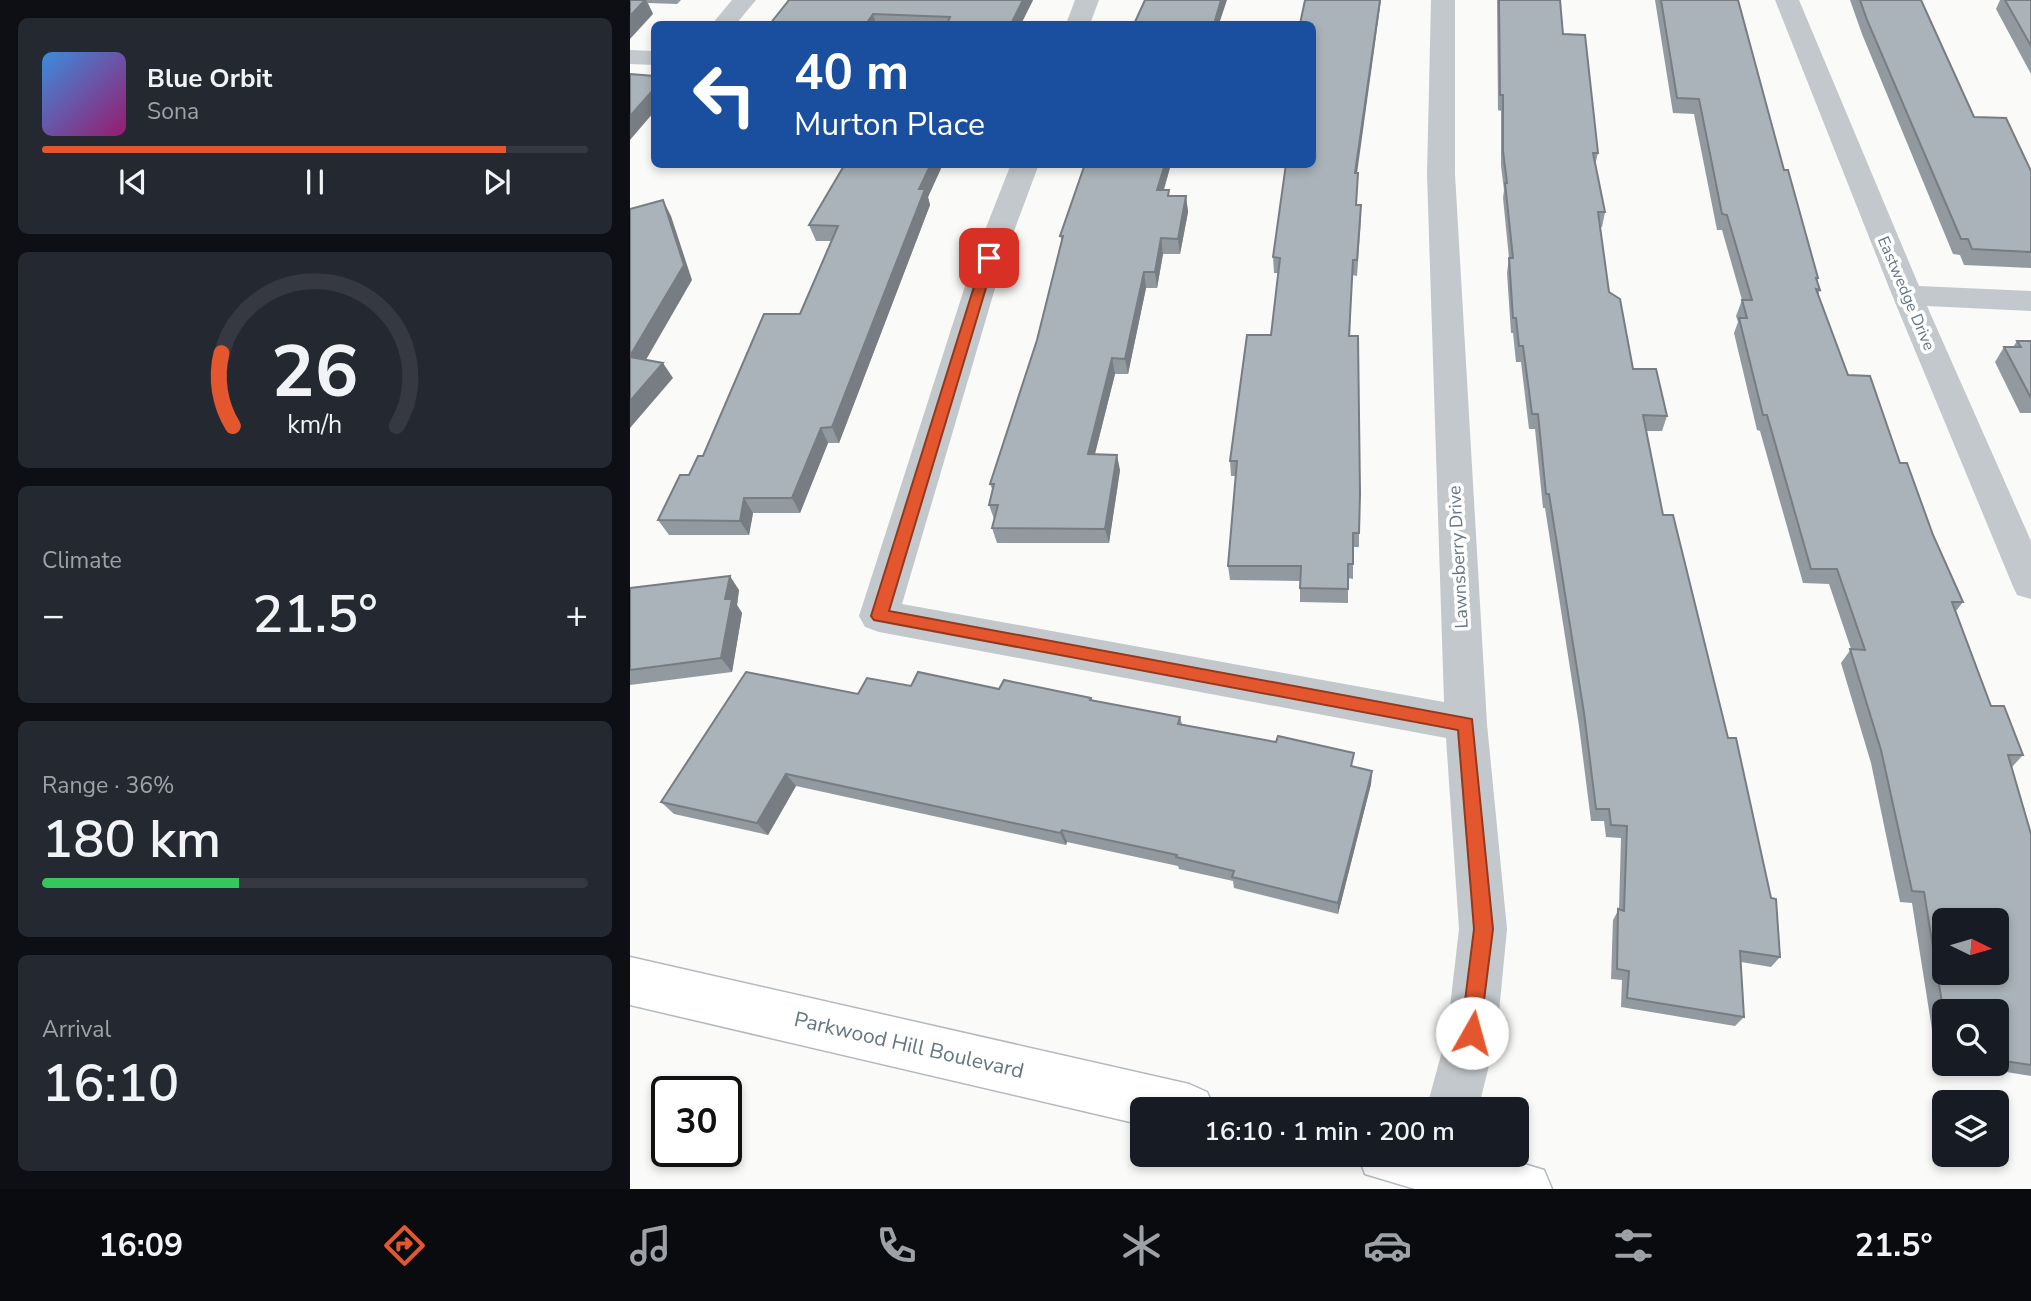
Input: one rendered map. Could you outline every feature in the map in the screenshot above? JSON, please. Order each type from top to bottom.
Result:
[{"type":"street","points":[[726,21],[744,0]]},
{"type":"street","points":[[1079,21],[1087,0]]},
{"type":"street","name":"Lawnsberry Drive","points":[[1443,0],[1441,174],[1466,724],[1483,929],[1472,1033],[1455,1097]]},
{"type":"street","name":"Eastwedge Drive","points":[[1787,0],[1907,295],[2031,584]]},
{"type":"street","points":[[630,57],[651,58]]},
{"type":"street","points":[[1023,168],[989,258],[879,616],[1466,724]]},
{"type":"street","points":[[1907,295],[2031,301]]},
{"type":"street","name":"Parkwood Hill Boulevard","points":[[632,985],[1131,1097]]},
{"type":"street","points":[[1437,1170],[1525,1189]]},
{"type":"building","points":[[630,0],[645,0],[630,16]]},
{"type":"building","points":[[789,0],[1023,0],[1012,21],[948,21],[950,17],[873,14],[868,21],[772,21]]},
{"type":"building","points":[[1145,0],[1221,0],[1215,21],[1135,21]]},
{"type":"building","points":[[1305,0],[1380,0],[1355,173],[1358,173],[1356,205],[1361,205],[1357,260],[1353,260],[1349,336],[1358,336],[1360,494],[1359,533],[1353,533],[1353,564],[1348,564],[1348,589],[1300,588],[1301,566],[1228,566],[1237,461],[1230,461],[1247,335],[1271,335],[1280,258],[1273,257],[1285,168],[1316,168],[1316,21],[1301,21]]},
{"type":"building","points":[[1499,0],[1560,0],[1563,34],[1585,35],[1598,153],[1593,153],[1605,212],[1598,212],[1609,292],[1620,299],[1633,369],[1656,369],[1667,416],[1643,415],[1663,515],[1673,515],[1728,738],[1736,738],[1771,898],[1776,899],[1780,957],[1740,951],[1744,1017],[1627,998],[1629,971],[1617,969],[1618,909],[1624,911],[1627,826],[1611,825],[1609,809],[1596,809],[1584,713],[1549,494],[1546,494],[1538,414],[1532,414],[1523,346],[1519,346],[1516,318],[1513,318],[1509,258],[1513,258],[1503,151],[1503,95],[1500,95]]},
{"type":"building","points":[[1661,0],[1738,0],[1784,170],[1788,170],[1818,278],[1820,290],[1816,289],[1848,375],[1870,376],[1900,463],[1907,463],[1933,535],[1963,602],[1952,602],[1991,706],[2004,706],[2023,755],[2008,755],[2031,834],[2031,1065],[2009,1062],[2009,999],[1941,999],[1939,985],[2009,985],[2009,908],[1932,908],[1932,941],[1924,892],[1912,891],[1881,750],[1850,649],[1865,650],[1837,569],[1811,569],[1767,415],[1763,415],[1739,318],[1747,318],[1742,300],[1752,300],[1727,215],[1722,214],[1699,99],[1677,98]]},
{"type":"building","points":[[1860,0],[1921,0],[1974,117],[2006,118],[2031,171],[2031,252],[1972,249],[1968,239],[1961,239]]},
{"type":"building","points":[[2005,0],[2031,0],[2031,46]]},
{"type":"building","points":[[630,74],[651,76],[651,92],[630,116]]},
{"type":"building","points":[[843,168],[929,168],[919,189],[925,189],[832,427],[821,428],[792,498],[744,498],[740,521],[658,520],[680,475],[689,475],[698,456],[703,456],[764,314],[800,314],[838,226],[809,225]]},
{"type":"building","points":[[1084,168],[1164,168],[1157,190],[1169,190],[1168,196],[1186,196],[1178,239],[1161,238],[1155,272],[1144,272],[1125,359],[1112,358],[1088,454],[1117,455],[1105,529],[992,528],[998,505],[989,505],[994,484],[990,484],[1037,340],[1063,236],[1060,236]]},
{"type":"building","points":[[663,200],[684,265],[630,356],[630,209]]},
{"type":"building","points":[[2017,341],[2031,341],[2031,398],[2004,347],[2021,347]]},
{"type":"building","points":[[630,357],[663,363],[630,401]]},
{"type":"building","points":[[730,576],[725,599],[732,599],[721,658],[630,670],[630,588]]},
{"type":"building","points":[[746,672],[858,694],[867,678],[911,686],[918,672],[999,689],[1004,680],[1180,717],[1178,724],[1276,742],[1278,736],[1354,753],[1351,766],[1372,771],[1338,903],[1232,877],[1234,871],[1176,857],[1177,855],[1062,830],[1060,833],[786,774],[757,823],[661,802]]},
{"type":"route","points":[[989,258],[879,616],[1466,724],[1483,929],[1472,1033]]}]
